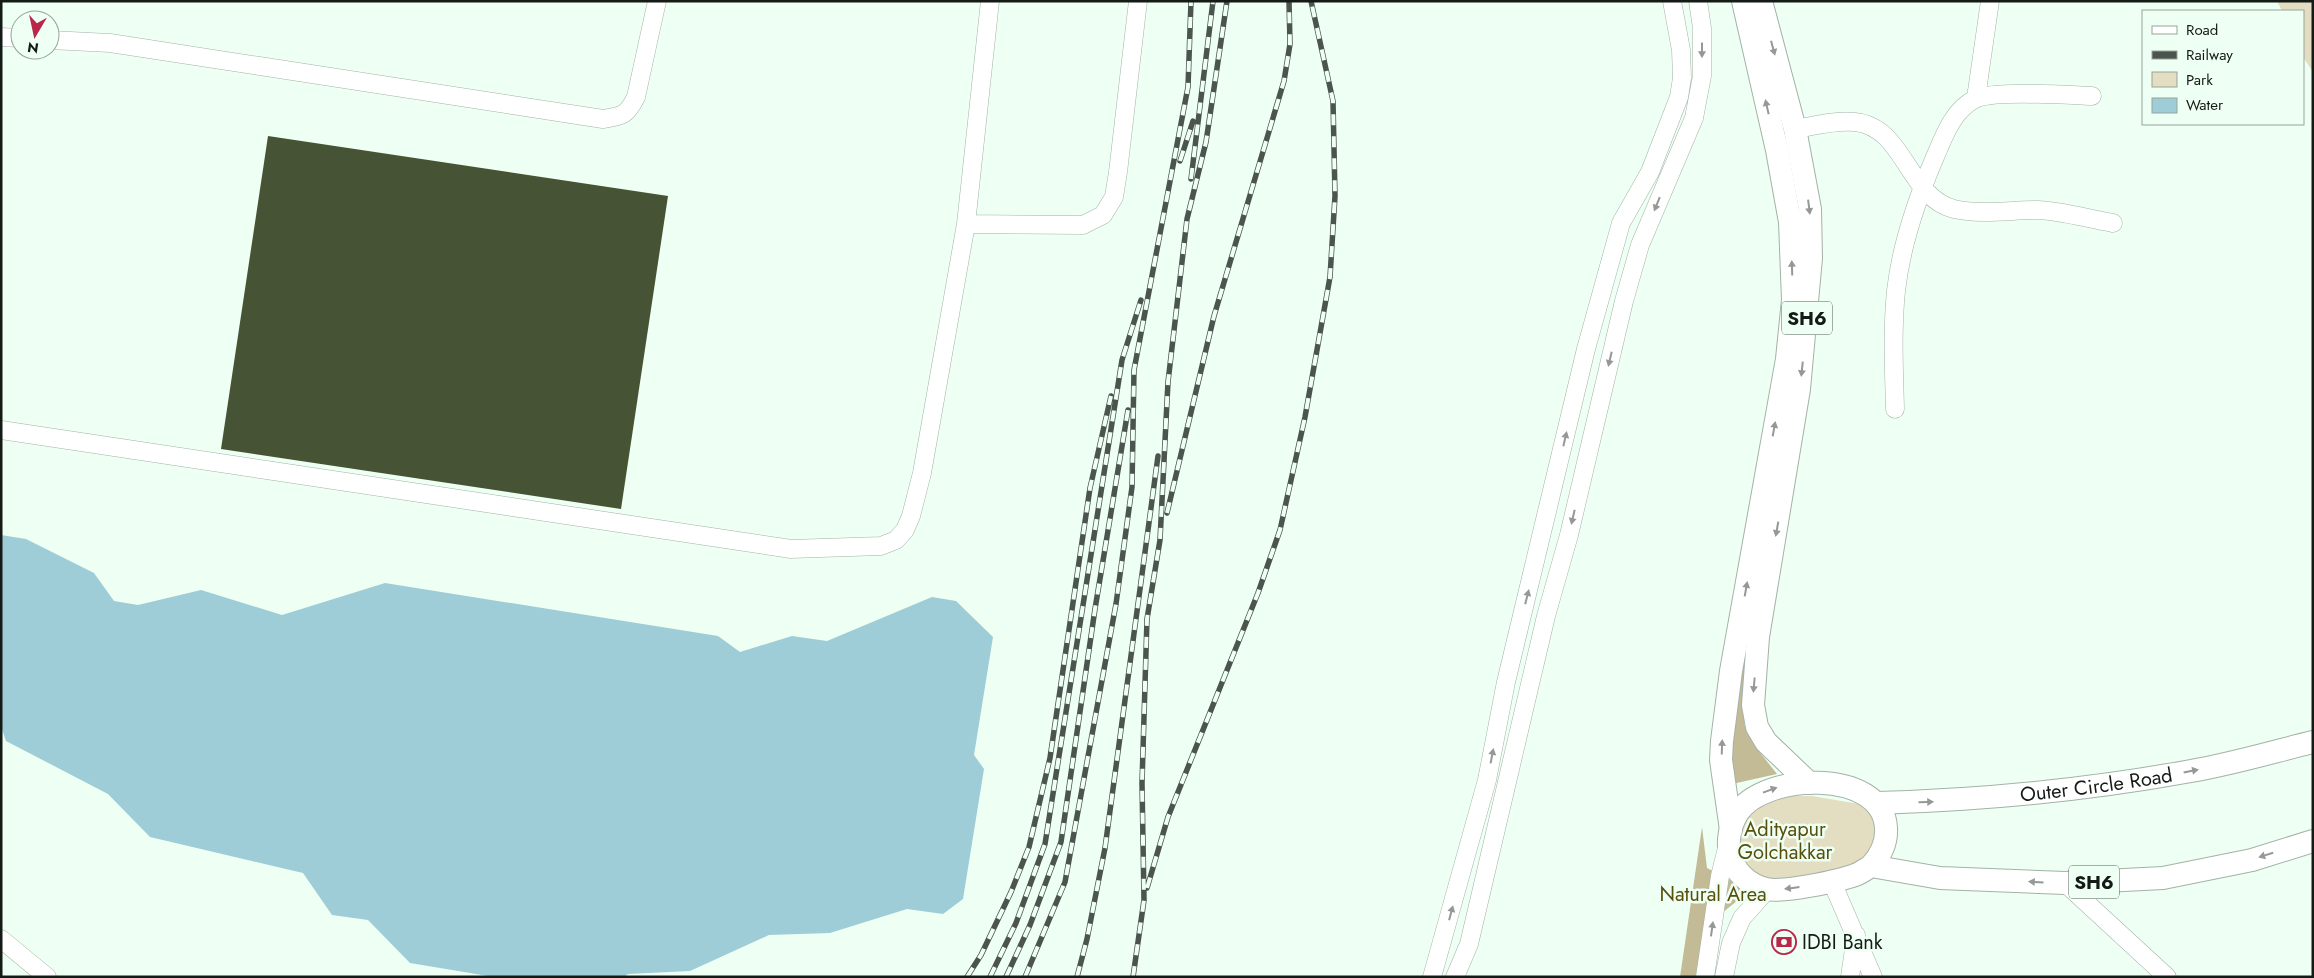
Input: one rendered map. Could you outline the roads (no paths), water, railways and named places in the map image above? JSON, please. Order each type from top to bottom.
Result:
[{"type":"main road","name":"SH6","points":[[1743,1],[1777,150],[1790,222],[1793,300],[1787,359],[1731,671],[1722,742],[1722,760],[1730,833],[1728,848],[1731,860],[1738,871],[1749,882],[1767,890]]},
{"type":"main road","name":"SH6","points":[[1760,1],[1795,129],[1810,209],[1811,258],[1800,390],[1758,637],[1753,705],[1757,726],[1766,742],[1808,783]]},
{"type":"main road","name":"Outer Circle Road","points":[[1877,804],[1971,800],[2103,786],[2193,771],[2313,742]]},
{"type":"main road","points":[[1730,833],[1737,813],[1758,794],[1780,786],[1808,783],[1852,788],[1877,804],[1885,817],[1886,831],[1879,857],[1871,866],[1858,875],[1832,882],[1767,890]]},
{"type":"main road","name":"SH6","points":[[1871,866],[1940,878],[2065,883],[2163,878],[2252,860],[2313,841]]},
{"type":"street","points":[[60,40],[110,43],[603,119],[620,117],[630,109],[636,97],[656,1]]},
{"type":"street","points":[[1,430],[782,548],[881,546],[896,540],[905,530],[911,516],[922,473],[966,224],[990,1]]},
{"type":"street","points":[[966,224],[1083,225],[1102,215],[1114,197],[1138,1]]},
{"type":"street","points":[[1432,977],[1487,780],[1506,682],[1586,349],[1621,223],[1650,172],[1672,118],[1682,78],[1682,50],[1672,1]]},
{"type":"street","points":[[1454,977],[1469,944],[1546,616],[1569,534],[1624,301],[1640,245],[1694,118],[1702,76],[1702,28],[1698,1]]},
{"type":"street","points":[[1976,98],[1990,1]]},
{"type":"street","points":[[1895,409],[1894,344],[1896,290],[1904,247],[1922,188],[1952,120],[1962,107],[1976,98],[1993,95],[2092,96]]},
{"type":"street","points":[[1672,118],[1694,118]]},
{"type":"street","points":[[1795,129],[1833,123],[1855,122],[1869,125],[1883,134],[1895,147],[1922,188],[1939,203],[1954,209],[1970,211],[2039,210],[2113,224]]},
{"type":"street","points":[[1705,977],[1720,876],[1730,833]]},
{"type":"street","points":[[1832,882],[1873,977]]},
{"type":"street","points":[[2065,883],[2167,977]]},
{"type":"street","points":[[1724,977],[1731,943],[1742,918],[1767,890]]},
{"type":"street","points":[[1850,977],[1856,934]]},
{"type":"street","points":[[1,939],[46,977]]},
{"type":"street","points":[[1443,941],[1469,944]]},
{"type":"water","points":[[1,535],[26,539],[94,573],[114,601],[138,605],[201,590],[282,615],[385,583],[718,636],[740,652],[792,636],[827,641],[932,597],[956,601],[993,637],[974,755],[984,769],[963,899],[943,914],[907,909],[830,933],[769,935],[690,971],[628,974],[624,977],[494,977],[410,963],[368,920],[332,915],[303,873],[150,837],[108,794],[6,741],[1,726]]},
{"type":"railway","points":[[1025,977],[1065,882],[1116,604],[1132,487],[1134,370],[1188,87],[1191,1]]},
{"type":"railway","points":[[1191,179],[1213,1]]},
{"type":"railway","points":[[1133,977],[1144,900],[1142,783],[1147,619],[1160,540],[1168,382],[1187,219],[1206,142],[1227,1]]},
{"type":"railway","points":[[1167,513],[1214,316],[1284,81],[1290,44],[1289,1]]},
{"type":"railway","points":[[1147,888],[1168,817],[1258,593],[1280,530],[1305,417],[1330,277],[1335,196],[1333,101],[1311,1]]},
{"type":"railway","points":[[1180,161],[1193,121]]},
{"type":"railway","points":[[990,977],[1016,923],[1045,844],[1122,360],[1141,300]]},
{"type":"railway","points":[[967,977],[981,955],[1011,892],[1029,847],[1050,758],[1090,488],[1111,396]]},
{"type":"railway","points":[[1006,977],[1030,925],[1061,842],[1095,609],[1128,410]]},
{"type":"railway","points":[[1077,977],[1087,939],[1105,848],[1158,456]]},
{"type":"place","name":"IDBI Bank","points":[[1784,942]]},
{"type":"park label","name":"Adityapur Golchakkar","points":[[1785,840]]},
{"type":"park label","name":"Natural Area","points":[[1713,894]]}]
